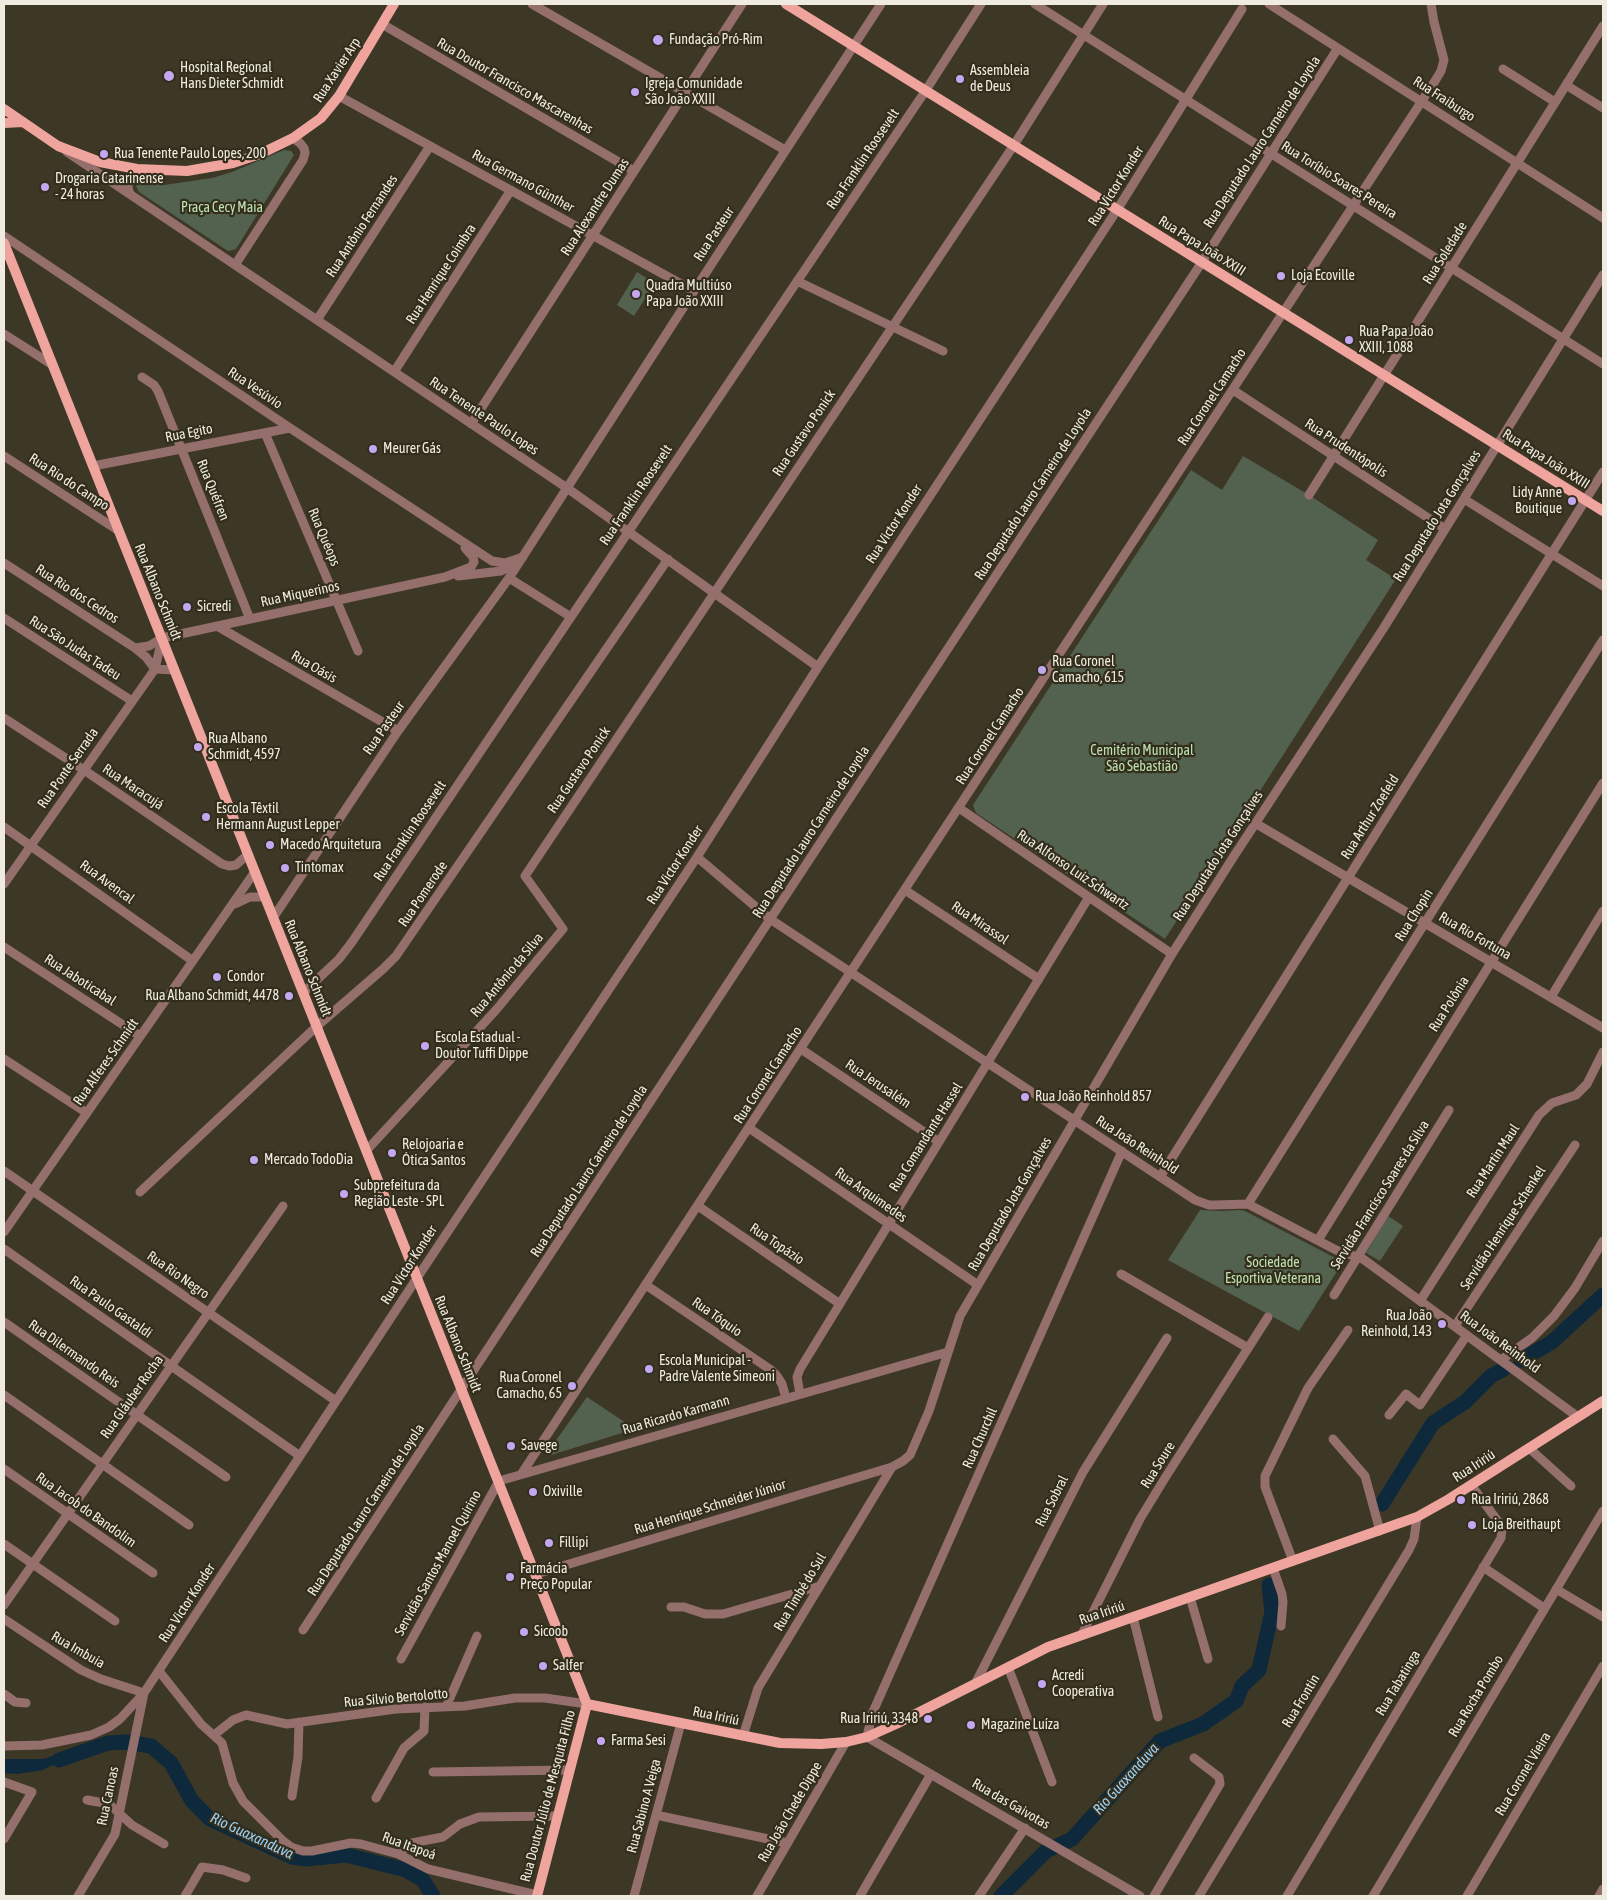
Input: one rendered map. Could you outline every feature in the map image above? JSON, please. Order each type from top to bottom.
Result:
[{"type":"main road","name":"Rua Xavier Arp","points":[[58,146],[100,162],[137,169],[187,171],[252,157],[293,138],[321,118],[339,96],[394,4]]},
{"type":"main road","name":"Rua Papa João XXIII","points":[[786,4],[1603,511]]},
{"type":"main road","name":"Rua Tenente Paulo Lopes","points":[[4,109],[58,146]]},
{"type":"main road","points":[[4,123],[23,122]]},
{"type":"main road","name":"Rua Albano Schmidt","points":[[4,243],[587,1704]]},
{"type":"main road","name":"Rua Iririú","points":[[587,1704],[789,1744],[846,1742],[867,1737],[1040,1651],[1082,1634],[1417,1517],[1603,1401]]},
{"type":"main road","name":"Rua Doutor Júlio de Mesquita Filho","points":[[537,1896],[587,1704]]},
{"type":"street","points":[[532,4],[785,150]]},
{"type":"street","name":"Rua Alexandre Dumas","points":[[471,424],[742,4]]},
{"type":"street","name":"Rua Pasteur","points":[[273,918],[398,731],[510,578],[566,488],[881,4]]},
{"type":"street","name":"Rua Franklin Roosevelt","points":[[303,993],[345,952],[926,90],[981,4]]},
{"type":"street","name":"Rua Toríbio Soares Pereira","points":[[1035,4],[1603,364]]},
{"type":"street","name":"Rua Gustavo Ponick","points":[[525,876],[1014,145],[1103,4]]},
{"type":"street","name":"Rua Fraiburgo","points":[[1269,4],[1603,218]]},
{"type":"street","name":"Rua Coronel Camacho","points":[[522,1474],[1422,102],[1441,71],[1444,60],[1431,4]]},
{"type":"street","name":"Rua Victor Konder","points":[[136,1735],[144,1693],[696,857],[818,666],[1118,210],[1242,10]]},
{"type":"street","name":"Rua Doutor Francisco Mascarenhas","points":[[382,24],[634,172]]},
{"type":"street","name":"Rua Soledade","points":[[1309,495],[1603,26]]},
{"type":"street","name":"Rua Deputado Lauro Carneiro de Loyola","points":[[304,1630],[1202,262],[1338,48]]},
{"type":"street","points":[[1503,69],[1555,102]]},
{"type":"street","points":[[1566,85],[1603,108]]},
{"type":"street","name":"Rua Germano Günther","points":[[339,96],[694,291]]},
{"type":"street","points":[[235,265],[304,160],[304,148],[293,138]]},
{"type":"street","name":"Rua Tenente Paulo Lopes","points":[[58,146],[629,531],[818,666]]},
{"type":"street","name":"Rua Antônio Fernandes","points":[[317,320],[430,146]]},
{"type":"street","points":[[130,194],[128,188],[129,179],[137,169]]},
{"type":"street","name":"Rua Henrique Coimbra","points":[[394,372],[511,190]]},
{"type":"street","name":"Rua Vesúvio","points":[[4,236],[492,561],[505,563],[522,558]]},
{"type":"street","name":"Rua Deputado Jota Gonçalves","points":[[892,1467],[903,1461],[914,1448],[930,1411],[957,1323],[1172,954],[1255,823],[1383,629],[1603,275]]},
{"type":"street","points":[[797,281],[943,352]]},
{"type":"street","points":[[4,334],[52,364]]},
{"type":"street","name":"Rua Quéfren","points":[[142,377],[154,385],[158,391],[250,619]]},
{"type":"street","name":"Rua Prudentópolis","points":[[1233,390],[1445,529]]},
{"type":"street","name":"Rua Egito","points":[[92,466],[290,428]]},
{"type":"street","name":"Rua Quéops","points":[[265,433],[358,651]]},
{"type":"street","name":"Rua Rio do Campo","points":[[4,456],[118,531]]},
{"type":"street","name":"Rua Arthur Zoefeld","points":[[1160,1177],[1603,472]]},
{"type":"street","points":[[1464,499],[1603,586]]},
{"type":"street","name":"Rua Miquerinos","points":[[445,577],[471,567],[474,562],[469,551],[450,534]]},
{"type":"street","name":"Rua Miquerinos","points":[[162,638],[445,577],[494,572],[509,567],[522,558]]},
{"type":"street","name":"Rua Pomerode","points":[[140,1192],[316,1026],[383,969],[402,948],[668,559]]},
{"type":"street","name":"Rua Rio dos Cedros","points":[[4,563],[135,648],[146,657],[155,669]]},
{"type":"street","points":[[494,572],[498,574],[500,582],[494,598]]},
{"type":"street","points":[[510,578],[571,618]]},
{"type":"street","name":"Rua São Judas Tadeu","points":[[4,618],[132,701]]},
{"type":"street","name":"Rua Oásis","points":[[217,626],[398,731]]},
{"type":"street","points":[[135,648],[149,646],[162,638]]},
{"type":"street","name":"Rua Ponte Serrada","points":[[4,884],[155,669],[162,638]]},
{"type":"street","name":"Rua Chopin","points":[[1248,1204],[1603,640]]},
{"type":"street","points":[[155,669],[174,670]]},
{"type":"street","name":"Rua Maracujá","points":[[4,718],[222,864],[236,865],[247,855]]},
{"type":"street","name":"Rua Polônia","points":[[1318,1240],[1603,783]]},
{"type":"street","name":"Rua Alfonso Luiz Schwartz","points":[[959,808],[1172,954]]},
{"type":"street","name":"Rua Rio Fortuna","points":[[1255,823],[1603,1028]]},
{"type":"street","name":"Rua Avencal","points":[[4,827],[193,961]]},
{"type":"street","name":"Rua João Reinhold","points":[[696,857],[770,919],[1160,1177],[1202,1203],[1216,1205],[1248,1204],[1336,1250],[1363,1259],[1578,1417]]},
{"type":"street","name":"Rua Alferes Schmidt","points":[[4,1232],[254,873]]},
{"type":"street","name":"Rua Antônio da Silva","points":[[366,1152],[496,1010],[562,929],[525,876]]},
{"type":"street","name":"Rua Mirassol","points":[[905,890],[1039,978]]},
{"type":"street","points":[[230,907],[250,897],[265,898]]},
{"type":"street","name":"Rua Comandante Hassel","points":[[800,1394],[797,1377],[800,1369],[1089,897]]},
{"type":"street","points":[[1551,997],[1603,911]]},
{"type":"street","name":"Rua Jaboticabal","points":[[4,947],[140,1036]]},
{"type":"street","name":"Rua Jerusalém","points":[[801,1049],[939,1142]]},
{"type":"street","name":"Rua Martin Maul","points":[[1420,1301],[1539,1115],[1552,1104],[1576,1095],[1587,1084],[1603,1052]]},
{"type":"street","points":[[4,1059],[87,1113]]},
{"type":"street","name":"Servidão Francisco Soares da Silva","points":[[1334,1295],[1449,1110]]},
{"type":"street","name":"Rua Arquimedes","points":[[749,1128],[978,1285]]},
{"type":"street","name":"Servidão Henrique Schenkel","points":[[1455,1326],[1574,1145]]},
{"type":"street","name":"Rua Churchil","points":[[867,1737],[872,1714],[1122,1151]]},
{"type":"street","name":"Rua Rio Negro","points":[[4,1171],[336,1401]]},
{"type":"street","name":"Rua Gláuber Rocha","points":[[4,1604],[283,1206]]},
{"type":"street","name":"Rua Topázio","points":[[698,1206],[840,1304]]},
{"type":"street","points":[[1507,1365],[1554,1316],[1575,1288],[1603,1241]]},
{"type":"street","name":"Rua Paulo Gastaldi","points":[[4,1249],[300,1456]]},
{"type":"street","points":[[1121,1274],[1248,1348]]},
{"type":"street","name":"Rua Tóquio","points":[[646,1285],[771,1370],[782,1384],[786,1398]]},
{"type":"street","name":"Rua Soure","points":[[1082,1634],[1140,1520],[1268,1317]]},
{"type":"street","name":"Rua Dilermando Reis","points":[[4,1322],[226,1477]]},
{"type":"street","points":[[1293,1561],[1266,1487],[1265,1476],[1308,1388],[1348,1330]]},
{"type":"street","points":[[1389,1416],[1406,1394],[1420,1405],[1467,1335]]},
{"type":"street","name":"Rua Sobral","points":[[976,1684],[1083,1472],[1167,1338]]},
{"type":"street","name":"Rua Ricardo Karmann","points":[[499,1481],[948,1352]]},
{"type":"street","points":[[4,1395],[189,1525]]},
{"type":"street","points":[[1333,1438],[1364,1476],[1380,1531]]},
{"type":"street","points":[[1528,1448],[1571,1486]]},
{"type":"street","name":"Rua Henrique Schneider Júnior","points":[[536,1574],[892,1467]]},
{"type":"street","name":"Rua Timbé do Sul","points":[[743,1736],[758,1688],[892,1467]]},
{"type":"street","name":"Rua Jacob do Bandolim","points":[[4,1469],[153,1573]]},
{"type":"street","name":"Servidão Santos Manoel Quirino","points":[[401,1659],[499,1481]]},
{"type":"street","name":"Rua Tabatinga","points":[[1287,1896],[1501,1538],[1502,1529],[1497,1519],[1471,1485]]},
{"type":"street","name":"Rua Rocha Pombo","points":[[1373,1896],[1603,1511]]},
{"type":"street","name":"Rua Frontin","points":[[1200,1896],[1409,1550],[1417,1529],[1417,1517]]},
{"type":"street","points":[[4,1544],[115,1621]]},
{"type":"street","points":[[1273,1568],[1280,1586],[1283,1602],[1281,1626]]},
{"type":"street","points":[[1483,1568],[1544,1608]]},
{"type":"street","points":[[671,1607],[684,1607],[705,1614],[723,1614],[820,1586]]},
{"type":"street","points":[[1556,1589],[1603,1617]]},
{"type":"street","points":[[1190,1596],[1208,1659]]},
{"type":"street","points":[[1133,1617],[1158,1717]]},
{"type":"street","name":"Rua Imbuia","points":[[4,1619],[81,1670],[101,1679],[144,1693]]},
{"type":"street","points":[[446,1707],[477,1636]]},
{"type":"street","name":"Rua Coronel Vieira","points":[[1467,1896],[1603,1666]]},
{"type":"street","points":[[1008,1667],[1052,1782]]},
{"type":"street","name":"Rua Itapoá","points":[[159,1671],[200,1724],[222,1743],[233,1784],[240,1796],[282,1840],[291,1846],[303,1851],[312,1851],[351,1843],[398,1854],[428,1869],[537,1896]]},
{"type":"street","points":[[4,1746],[42,1745],[91,1735],[109,1727],[120,1719],[144,1693]]},
{"type":"street","points":[[4,1694],[14,1702],[26,1703]]},
{"type":"street","name":"Rua Sílvio Bertolotto","points":[[214,1735],[233,1720],[246,1715],[278,1723],[530,1697],[587,1704]]},
{"type":"street","points":[[376,1798],[404,1748],[424,1731],[425,1707]]},
{"type":"street","points":[[292,1796],[298,1756],[299,1722]]},
{"type":"street","name":"Rua Sabino A Veiga","points":[[634,1896],[681,1723]]},
{"type":"street","name":"Rua Canoas","points":[[78,1896],[112,1840],[120,1812],[136,1735]]},
{"type":"street","name":"Rua das Gaivotas","points":[[867,1737],[1140,1896]]},
{"type":"street","name":"Rua João Chede Dippe","points":[[757,1896],[846,1742]]},
{"type":"street","points":[[1154,1896],[1220,1784],[1219,1776],[1194,1758]]},
{"type":"street","points":[[433,1772],[570,1770]]},
{"type":"street","points":[[860,1896],[931,1774]]},
{"type":"street","points":[[4,1782],[32,1792],[4,1839]]},
{"type":"street","points":[[87,1800],[109,1804],[120,1812],[132,1825],[164,1844]]},
{"type":"street","points":[[398,1854],[412,1843],[443,1837],[460,1824],[479,1816],[557,1816]]},
{"type":"street","points":[[656,1816],[788,1843]]},
{"type":"street","points":[[979,1896],[1025,1828]]},
{"type":"street","points":[[185,1896],[202,1867],[223,1870],[246,1878]]},
{"type":"street","points":[[1599,1896],[1603,1889]]},
{"type":"green space","name":"Praça Cecy Maia","points":[[284,150],[291,151],[294,155],[236,249],[228,251],[139,192],[136,186],[138,182],[143,180],[164,185],[212,178],[232,172]]},
{"type":"green space","name":"Quadra Multiúso Papa João XXIII","points":[[637,272],[655,283],[634,316],[617,305]]},
{"type":"green space","name":"Cemitério Municipal São Sebastião","points":[[1243,456],[1309,495],[1378,540],[1366,560],[1396,579],[1165,939],[976,813],[973,805],[1191,470],[1222,490]]},
{"type":"green space","name":"Sociedade Esportiva Veterana","points":[[1200,1210],[1245,1211],[1343,1262],[1299,1331],[1168,1260]]},
{"type":"green space","points":[[1388,1216],[1403,1226],[1380,1261],[1366,1253]]},
{"type":"green space","points":[[587,1397],[635,1429],[551,1455],[549,1450]]},
{"type":"water","points":[[126,1736],[127,1742],[99,1744],[43,1770],[17,1774],[4,1773],[4,1759],[43,1759],[99,1739]]},
{"type":"waterway","name":"Rio Guaxanduva","points":[[1521,1360],[1552,1342],[1603,1295]]},
{"type":"waterway","name":"Rio Guaxanduva","points":[[1382,1504],[1433,1423],[1465,1402],[1491,1376],[1504,1369]]},
{"type":"waterway","name":"Rio Guaxanduva","points":[[1001,1896],[1046,1851],[1072,1839],[1160,1741],[1203,1724],[1236,1701],[1242,1686],[1259,1670],[1272,1612],[1269,1585]]},
{"type":"waterway","name":"Rio Guaxanduva","points":[[59,1760],[108,1743],[127,1742],[151,1746],[171,1763],[192,1801],[210,1819],[292,1857],[306,1859],[346,1855],[406,1870],[423,1880],[433,1896]]},
{"type":"place","name":"Fundação Pró-Rim","points":[[658,40]]},
{"type":"place","name":"Hospital Regional Hans Dieter Schmidt","points":[[169,76]]},
{"type":"place","name":"Assembleia de Deus","points":[[960,79]]},
{"type":"place","name":"Igreja Comunidade São João XXIII","points":[[635,92]]},
{"type":"place","name":"Rua Tenente Paulo Lopes, 200","points":[[104,154]]},
{"type":"place","name":"Drogaria Catarinense - 24 horas","points":[[45,187]]},
{"type":"place","name":"Loja Ecoville","points":[[1281,276]]},
{"type":"place","name":"Quadra Multiúso Papa João XXIII","points":[[636,294]]},
{"type":"place","name":"Rua Papa João XXIII, 1088","points":[[1349,340]]},
{"type":"place","name":"Meurer Gás","points":[[373,449]]},
{"type":"place","name":"Lidy Anne Boutique","points":[[1572,501]]},
{"type":"place","name":"Sicredi","points":[[187,607]]},
{"type":"place","name":"Rua Coronel Camacho, 615","points":[[1042,670]]},
{"type":"place","name":"Rua Albano Schmidt, 4597","points":[[198,747]]},
{"type":"place","name":"Escola Têxtil Hermann August Lepper","points":[[206,817]]},
{"type":"place","name":"Macedo Arquitetura","points":[[270,845]]},
{"type":"place","name":"Tintomax","points":[[285,868]]},
{"type":"place","name":"Condor","points":[[217,977]]},
{"type":"place","name":"Rua Albano Schmidt, 4478","points":[[289,996]]},
{"type":"place","name":"Escola Estadual - Doutor Tuffi Dippe","points":[[425,1046]]},
{"type":"place","name":"Rua João Reinhold 857","points":[[1025,1097]]},
{"type":"place","name":"Relojoaria e Ótica Santos","points":[[392,1153]]},
{"type":"place","name":"Mercado TodoDia","points":[[254,1160]]},
{"type":"place","name":"Subprefeitura da Região Leste - SPL","points":[[344,1194]]},
{"type":"place","name":"Rua João Reinhold, 143","points":[[1442,1324]]},
{"type":"place","name":"Escola Municipal - Padre Valente Simeoni","points":[[649,1369]]},
{"type":"place","name":"Rua Coronel Camacho, 65","points":[[572,1386]]},
{"type":"place","name":"Savege","points":[[511,1446]]},
{"type":"place","name":"Oxiville","points":[[533,1492]]},
{"type":"place","name":"Rua Iririú, 2868","points":[[1461,1500]]},
{"type":"place","name":"Loja Breithaupt","points":[[1472,1525]]},
{"type":"place","name":"Fillipi","points":[[549,1543]]},
{"type":"place","name":"Farmácia Preço Popular","points":[[510,1577]]},
{"type":"place","name":"Sicoob","points":[[524,1632]]},
{"type":"place","name":"Salfer","points":[[543,1666]]},
{"type":"place","name":"Acredi Cooperativa","points":[[1042,1684]]},
{"type":"place","name":"Rua Iririú, 3348","points":[[928,1719]]},
{"type":"place","name":"Magazine Luíza","points":[[971,1725]]},
{"type":"place","name":"Farma Sesi","points":[[601,1741]]}]
